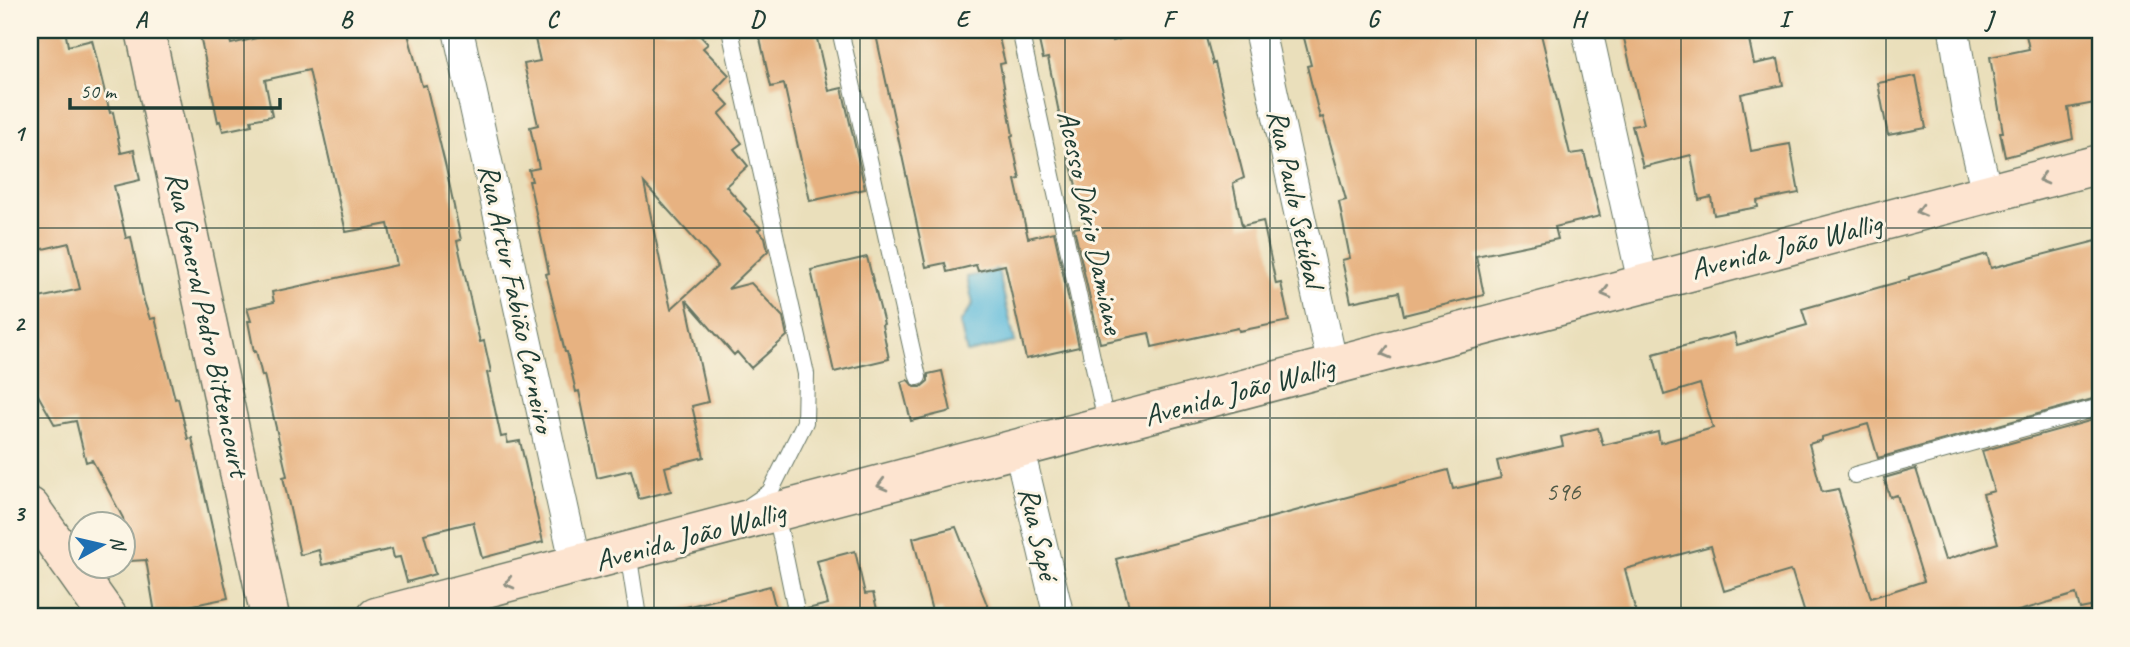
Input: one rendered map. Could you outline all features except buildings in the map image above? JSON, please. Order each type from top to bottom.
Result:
[{"type":"main road","name":"Rua General Pedro Bittencourt","points":[[145,30],[270,617]]},
{"type":"main road","name":"Avenida João Wallig","points":[[376,617],[776,513],[937,464],[1019,449],[2100,164]]},
{"type":"main road","points":[[30,507],[107,617]]},
{"type":"street","name":"Rua Artur Fabião Carneiro","points":[[458,30],[576,566]]},
{"type":"street","name":"Rua Paulo Setúbal","points":[[1259,30],[1333,367]]},
{"type":"street","points":[[1587,30],[1643,283]]},
{"type":"street","points":[[1954,30],[1966,105],[1987,194]]},
{"type":"street","name":"Rua Sapé","points":[[1019,449],[1059,617]]},
{"type":"lane","points":[[715,529],[770,492],[804,422],[806,374],[730,30]]},
{"type":"lane","points":[[840,30],[918,377]]},
{"type":"lane","name":"Acesso Dário Damiane","points":[[1020,30],[1107,426]]},
{"type":"lane","points":[[1855,475],[2100,407]]},
{"type":"lane","points":[[776,513],[795,605],[793,617]]},
{"type":"lane","points":[[628,552],[638,617]]},
{"type":"water","points":[[998,270],[1015,342],[967,353],[960,323],[973,304],[967,277]]}]
